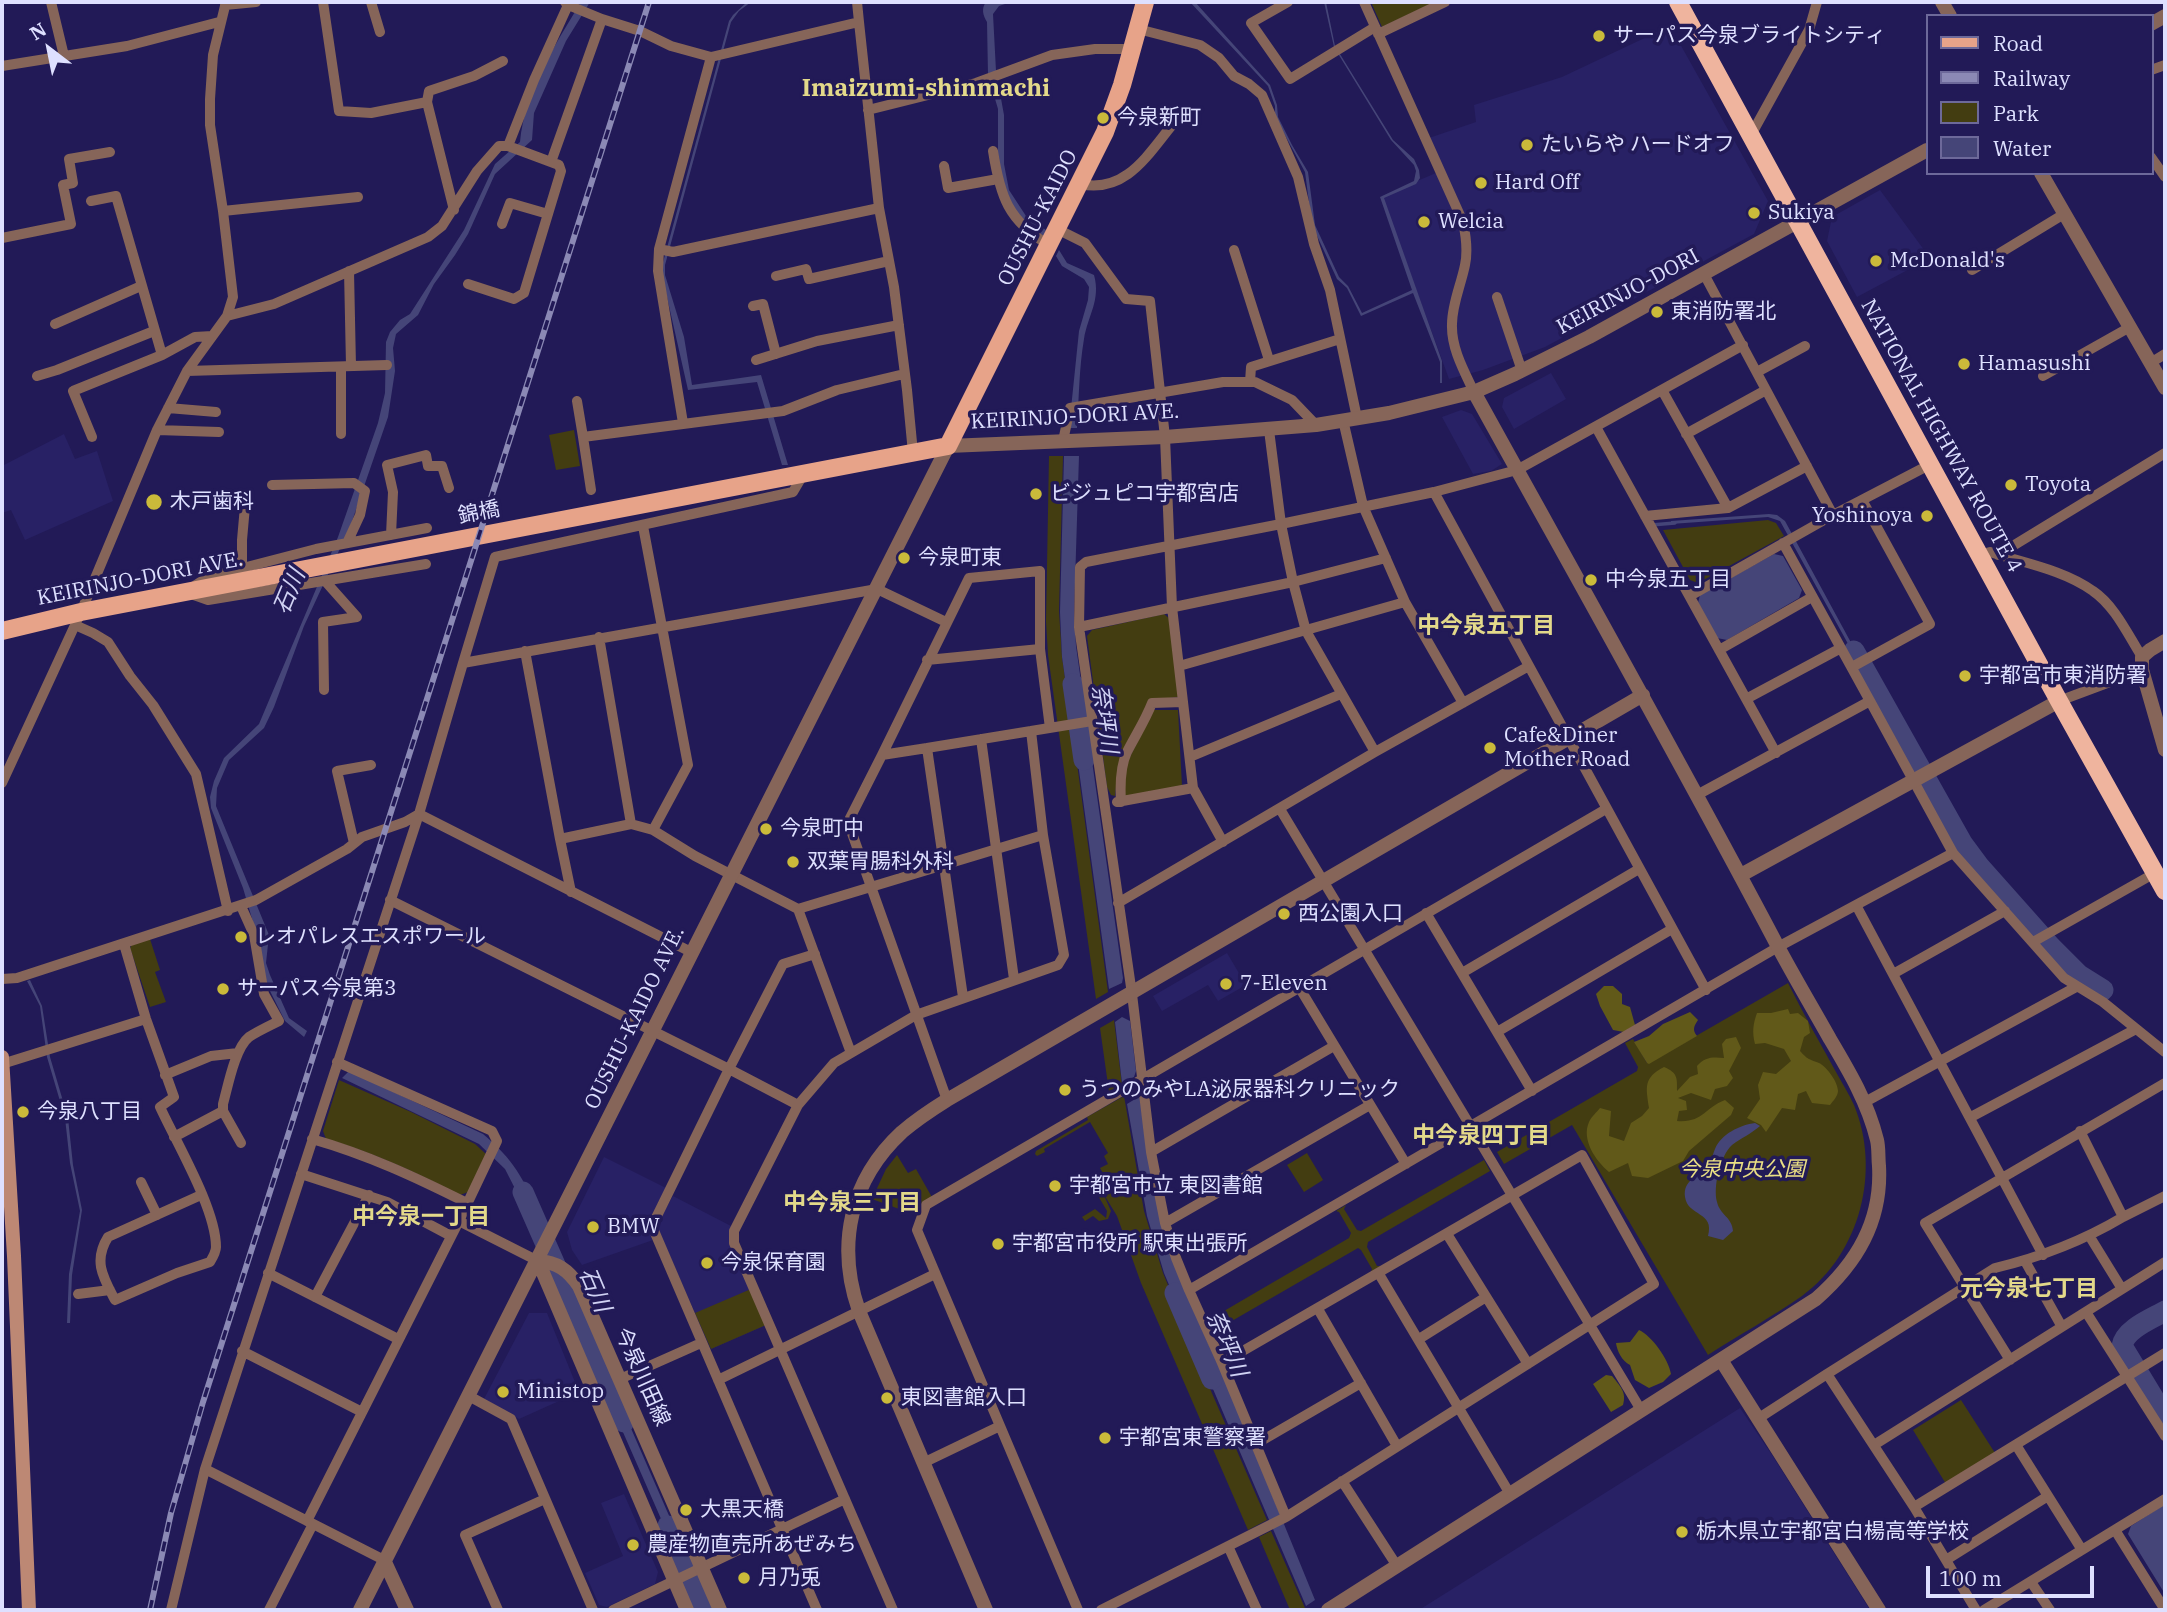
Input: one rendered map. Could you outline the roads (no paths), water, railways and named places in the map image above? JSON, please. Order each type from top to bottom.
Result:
[{"type":"highway","name":"NATIONAL HIGHWAY ROUTE 4","points":[[1678,2],[2165,891]]},
{"type":"main road","name":"OUSHU-KAIDO","points":[[948,446],[1105,132],[1145,2]]},
{"type":"main road","name":"KEIRINJO-DORI AVE.","points":[[680,498],[948,446]]},
{"type":"main road","name":"錦橋","points":[[287,573],[680,498]]},
{"type":"main road","name":"KEIRINJO-DORI AVE.","points":[[2,631],[78,618],[185,592],[287,573]]},
{"type":"main road","points":[[2,1057],[29,1610]]},
{"type":"street","points":[[51,2],[64,56]]},
{"type":"street","points":[[2,783],[78,618],[157,430],[187,371],[227,316],[233,297],[210,125],[209,99],[213,55],[225,4],[256,2]]},
{"type":"street","points":[[323,2],[339,111],[371,113],[427,102]]},
{"type":"street","points":[[371,2],[380,32]]},
{"type":"street","points":[[857,2],[879,208],[899,325],[913,453]]},
{"type":"street","points":[[1288,2],[1251,23],[1290,79],[1376,31],[1445,2]]},
{"type":"street","points":[[1328,1610],[1816,1299],[1852,1261],[1868,1233],[1877,1204],[1880,1176],[1877,1141],[1865,1102],[1474,392],[1456,351],[1451,325],[1466,264],[1464,222],[1364,2]]},
{"type":"street","points":[[1751,135],[1809,30],[1817,2]]},
{"type":"street","points":[[508,146],[567,4],[640,31],[671,46],[711,57],[859,22]]},
{"type":"street","points":[[551,162],[602,19]]},
{"type":"street","points":[[2,66],[127,46],[219,22]]},
{"type":"street","points":[[1138,29],[1200,45],[1219,58],[1234,76],[1250,84],[1262,95],[1298,177],[1314,244],[1330,290],[1340,339],[1363,506],[1405,601],[1463,703]]},
{"type":"street","points":[[868,110],[976,83],[1052,55],[1095,49],[1132,49]]},
{"type":"street","points":[[682,423],[659,271],[659,249],[711,57]]},
{"type":"street","points":[[454,210],[427,102],[429,91],[474,76],[503,61]]},
{"type":"street","points":[[1080,184],[1107,185],[1133,172],[1173,124]]},
{"type":"street","points":[[227,316],[274,304],[428,237],[442,226],[477,171],[499,146],[508,146],[559,165],[561,171],[524,293],[514,299],[468,284]]},
{"type":"street","points":[[993,151],[1008,208],[1027,230],[1085,243],[1126,299],[1150,301],[1165,437],[1172,607],[1193,788],[1223,842]]},
{"type":"street","name":"KEIRINJO-DORI","points":[[1474,392],[1522,371],[1704,274],[1926,151]]},
{"type":"street","points":[[2,238],[71,224],[64,185],[73,183],[69,159],[110,152]]},
{"type":"street","points":[[2153,161],[2165,177]]},
{"type":"street","points":[[944,166],[948,188],[998,178]]},
{"type":"street","points":[[2042,175],[2165,388]]},
{"type":"street","points":[[91,201],[116,196],[162,355]]},
{"type":"street","points":[[223,211],[358,197]]},
{"type":"street","points":[[502,224],[510,203],[548,214]]},
{"type":"street","points":[[659,249],[673,252],[879,208]]},
{"type":"street","points":[[1972,270],[2064,214]]},
{"type":"street","points":[[1234,250],[1269,360]]},
{"type":"street","points":[[776,276],[806,269],[810,279],[889,261]]},
{"type":"street","points":[[341,434],[349,271]]},
{"type":"street","points":[[1704,274],[1833,515]]},
{"type":"street","points":[[55,324],[141,286]]},
{"type":"street","points":[[1497,297],[1522,371]]},
{"type":"street","points":[[753,306],[763,303],[776,354]]},
{"type":"street","points":[[756,360],[817,341],[899,325]]},
{"type":"street","points":[[2043,376],[2130,327]]},
{"type":"street","points":[[37,376],[154,331]]},
{"type":"street","points":[[92,437],[73,391],[162,355],[195,337],[212,336]]},
{"type":"street","points":[[1250,382],[1251,367],[1340,339]]},
{"type":"street","points":[[1282,1518],[1256,1444],[1189,1290],[1165,1223],[1151,1153],[1132,994],[1079,627],[1080,568],[1086,562],[1434,492],[1517,470],[1743,345]]},
{"type":"street","points":[[1757,372],[1805,346]]},
{"type":"street","points":[[2151,362],[2165,354]]},
{"type":"street","points":[[187,371],[387,365]]},
{"type":"street","points":[[583,437],[783,411],[837,390],[904,373]]},
{"type":"street","points":[[1063,441],[1070,408],[1223,382],[1255,382],[1292,400],[1316,425]]},
{"type":"street","points":[[1662,390],[1728,508]]},
{"type":"street","points":[[1686,434],[1766,390]]},
{"type":"street","name":"KEIRINJO-DORI AVE.","points":[[948,446],[1269,430],[1316,425],[1416,407],[1474,392]]},
{"type":"street","points":[[577,401],[591,490]]},
{"type":"street","points":[[168,408],[216,412]]},
{"type":"street","points":[[1596,427],[1776,752]]},
{"type":"street","points":[[157,430],[219,432]]},
{"type":"street","points":[[1269,430],[1281,524],[1306,631],[1375,752]]},
{"type":"street","name":"OUSHU-KAIDO AVE.","points":[[360,1610],[948,446]]},
{"type":"street","points":[[1998,555],[2165,453]]},
{"type":"street","points":[[391,534],[393,492],[387,465],[426,455],[428,466],[442,466],[449,488]]},
{"type":"street","points":[[1690,596],[1833,515],[1931,464]]},
{"type":"street","points":[[1646,517],[1728,508],[1807,466]]},
{"type":"street","points":[[173,1609],[205,1469],[419,814],[495,558],[793,492],[803,475]]},
{"type":"street","points":[[272,485],[354,483],[365,491],[359,515],[347,543]]},
{"type":"street","points":[[1434,492],[1706,990]]},
{"type":"street","points":[[242,568],[246,495]]},
{"type":"street","points":[[1852,667],[1930,624],[1862,500]]},
{"type":"street","points":[[643,526],[688,765],[653,830]]},
{"type":"street","points":[[185,592],[208,577],[242,568],[347,543],[427,528]]},
{"type":"street","points":[[1783,543],[1953,853],[2064,978],[2076,988],[2103,1002],[2165,1052]]},
{"type":"street","points":[[1979,555],[1990,552],[2071,578],[2095,592],[2111,609],[2142,663],[2165,750]]},
{"type":"street","points":[[1079,627],[1293,582],[1386,558]]},
{"type":"street","points":[[185,592],[208,600],[426,564]]},
{"type":"street","points":[[947,1100],[848,822],[969,578],[1040,572],[1040,649],[1050,728]]},
{"type":"street","points":[[324,690],[323,622],[357,617],[326,581]]},
{"type":"street","points":[[463,663],[877,589],[946,622]]},
{"type":"street","points":[[1719,650],[1812,597]]},
{"type":"street","points":[[1179,666],[1405,601]]},
{"type":"street","points":[[78,618],[93,633],[108,642],[153,705],[196,774],[228,911]]},
{"type":"street","points":[[599,637],[631,824]]},
{"type":"street","points":[[1741,875],[2059,701],[2142,663],[2150,650],[2165,641]]},
{"type":"street","points":[[1746,699],[1841,648]]},
{"type":"street","points":[[927,660],[1040,649]]},
{"type":"street","points":[[526,651],[571,892]]},
{"type":"street","points":[[1118,903],[1375,752],[1529,666]]},
{"type":"street","points":[[1190,757],[1341,694]]},
{"type":"street","points":[[986,1610],[859,1311],[849,1275],[848,1241],[852,1218],[865,1179],[876,1161],[904,1131],[947,1100],[1643,695]]},
{"type":"street","points":[[1697,795],[1870,701]]},
{"type":"street","points":[[1121,802],[1120,783],[1125,755],[1143,726],[1152,703],[1183,702]]},
{"type":"street","points":[[882,755],[1092,721]]},
{"type":"street","points":[[892,1610],[734,1243],[734,1231],[798,1105],[834,1063],[916,1015],[1058,965],[1064,955],[1043,835],[1031,731]]},
{"type":"street","points":[[981,739],[1014,979]]},
{"type":"street","points":[[927,748],[963,997]]},
{"type":"street","points":[[355,843],[337,771],[371,765]]},
{"type":"street","points":[[1104,805],[1193,788]]},
{"type":"street","points":[[1280,809],[1641,1410]]},
{"type":"street","points":[[1078,1610],[917,1230],[926,1205],[1606,809]]},
{"type":"street","points":[[2,979],[18,978],[242,906],[257,900],[362,837],[405,822],[419,814]]},
{"type":"street","points":[[419,814],[691,952]]},
{"type":"street","points":[[560,839],[631,824],[653,830],[798,909],[851,1053]]},
{"type":"street","points":[[798,909],[1043,835]]},
{"type":"street","points":[[1189,1290],[1778,947],[1953,853]]},
{"type":"street","points":[[1462,973],[1639,869]]},
{"type":"street","points":[[2033,942],[2155,873]]},
{"type":"street","points":[[390,900],[798,1105]]},
{"type":"street","points":[[1856,905],[2043,1255]]},
{"type":"street","points":[[241,1143],[223,1111],[238,1053],[247,1038],[279,1021],[264,994],[254,935],[242,906]]},
{"type":"street","points":[[1893,974],[2005,911]]},
{"type":"street","points":[[1426,913],[1532,1091]]},
{"type":"street","points":[[1497,1032],[1672,929]]},
{"type":"street","points":[[124,944],[146,1019],[174,1097],[160,1107],[209,1212],[216,1249],[210,1262],[115,1300],[100,1273],[101,1248],[108,1237],[201,1195]]},
{"type":"street","points":[[815,954],[783,964],[652,1226],[817,1610]]},
{"type":"street","points":[[1299,987],[1406,1164]]},
{"type":"street","points":[[1865,1102],[2076,988]]},
{"type":"street","points":[[2,1064],[146,1019]]},
{"type":"street","points":[[1971,1117],[2136,1029]]},
{"type":"street","points":[[1151,1153],[1334,1046]]},
{"type":"street","points":[[165,1075],[211,1056],[238,1053]]},
{"type":"street","points":[[269,1610],[362,1412],[497,1141],[492,1131],[337,1062]]},
{"type":"street","points":[[2010,1360],[1925,1223],[2165,1083]]},
{"type":"street","points":[[1165,1223],[1370,1105]]},
{"type":"street","points":[[174,1137],[223,1111]]},
{"type":"street","points":[[2080,1131],[2123,1217]]},
{"type":"street","points":[[312,1139],[352,1150],[404,1171],[467,1203]]},
{"type":"street","points":[[1101,1610],[1282,1518],[1654,1284],[1582,1155],[1222,1363]]},
{"type":"street","points":[[302,1174],[387,1202],[451,1236]]},
{"type":"street","points":[[141,1182],[157,1215]]},
{"type":"street","points":[[316,1297],[369,1195]]},
{"type":"street","points":[[1759,1418],[1994,1268],[2025,1261],[2090,1237],[2123,1217],[2164,1200]]},
{"type":"street","points":[[458,1221],[538,1261],[687,1610]]},
{"type":"street","points":[[1447,1234],[1528,1364]]},
{"type":"street","points":[[2090,1237],[2122,1289]]},
{"type":"street","name":"今泉川田線","points":[[538,1261],[551,1262],[571,1275],[579,1286],[720,1610]]},
{"type":"street","points":[[2025,1261],[2062,1327]]},
{"type":"street","points":[[1874,1445],[2165,1262]]},
{"type":"street","points":[[268,1273],[398,1339]]},
{"type":"street","points":[[718,1380],[935,1274]]},
{"type":"street","points":[[1379,1274],[1510,1494]]},
{"type":"street","points":[[78,1294],[110,1290]]},
{"type":"street","points":[[1419,1339],[1486,1297]]},
{"type":"street","points":[[1318,1309],[1397,1446]]},
{"type":"street","points":[[2087,1312],[2165,1436]]},
{"type":"street","points":[[620,1379],[701,1343]]},
{"type":"street","points":[[242,1351],[362,1412]]},
{"type":"street","points":[[1914,1507],[2165,1353]]},
{"type":"street","points":[[1721,1360],[1879,1610]]},
{"type":"street","points":[[1827,1374],[1914,1507],[1976,1610]]},
{"type":"street","points":[[1256,1444],[1361,1383]]},
{"type":"street","points":[[467,1395],[511,1419],[593,1610]]},
{"type":"street","points":[[923,1463],[1000,1426]]},
{"type":"street","points":[[2016,1445],[2082,1550]]},
{"type":"street","points":[[205,1469],[384,1560],[407,1610]]},
{"type":"street","points":[[1342,1481],[1397,1566]]},
{"type":"street","points":[[1946,1560],[2048,1496]]},
{"type":"street","points":[[498,1610],[465,1535],[545,1499]]},
{"type":"street","points":[[613,1610],[845,1499]]},
{"type":"street","points":[[1984,1610],[2165,1499]]},
{"type":"street","points":[[2115,1530],[2164,1609]]},
{"type":"street","points":[[1228,1546],[1257,1610]]},
{"type":"street","points":[[2031,1582],[2050,1610]]},
{"type":"water","points":[[581,2],[590,2],[566,41],[534,113],[532,140],[495,174],[468,234],[434,284],[418,315],[396,334],[393,348],[395,371],[388,417],[350,527],[304,626],[264,728],[229,760],[217,788],[216,806],[269,935],[266,963],[270,975],[289,1018],[307,1031],[304,1037],[285,1021],[267,985],[258,939],[243,888],[211,808],[210,797],[214,781],[224,758],[259,724],[338,537],[378,423],[385,393],[386,342],[390,332],[400,320],[410,314],[464,230],[495,164],[520,142],[523,123],[535,87]]},
{"type":"water","points":[[747,2],[751,2],[739,11],[731,22],[665,265],[665,275],[684,337],[692,385],[761,375],[788,465],[782,465],[757,382],[688,390],[662,275],[662,266],[729,21]]},
{"type":"water","points":[[986,2],[1011,2],[999,6],[993,14],[996,71],[1004,115],[1004,164],[1009,190],[1026,216],[1046,230],[1044,236],[1022,221],[1006,197],[998,157],[998,109],[988,75],[987,22],[983,12]]},
{"type":"water","points":[[1190,2],[1195,2],[1270,85],[1278,117],[1308,172],[1315,225],[1339,277],[1348,286],[1362,313],[1412,290],[1380,197],[1414,181],[1416,171],[1414,165],[1391,140],[1334,47],[1326,2],[1335,46],[1393,140],[1414,159],[1419,170],[1420,178],[1416,184],[1384,198],[1442,361],[1442,383],[1440,362],[1413,293],[1361,316],[1347,288],[1337,279],[1312,225],[1305,172],[1275,117],[1275,106],[1268,86]]},
{"type":"water","points":[[1059,250],[1067,263],[1094,275],[1096,284],[1095,300],[1082,350],[1077,428],[1069,428],[1079,331],[1089,287],[1084,279],[1062,266],[1056,256]]},
{"type":"water","points":[[1064,456],[1079,456],[1074,614],[1085,710],[1070,713],[1062,657],[1060,612]]},
{"type":"water","points":[[1777,515],[1785,521],[1855,650],[1852,651],[1780,521],[1768,517],[1671,524],[1671,521]]},
{"type":"water","points":[[1774,554],[1783,556],[1802,590],[1799,598],[1727,640],[1717,638],[1698,603],[1700,595]]},
{"type":"water","points":[[1088,733],[1123,978],[1122,983],[1109,989],[1074,734]]},
{"type":"water","points":[[30,980],[42,1006],[50,1057],[68,1118],[73,1165],[82,1210],[72,1275],[70,1323],[67,1323],[69,1274],[80,1211],[70,1163],[65,1118],[47,1057],[40,1006],[27,981]]},
{"type":"water","points":[[1122,1017],[1130,1021],[1136,1071],[1134,1077],[1122,1083],[1115,1022]]},
{"type":"water","points":[[349,1071],[483,1134],[503,1152],[517,1170],[539,1214],[530,1218],[505,1169],[479,1144],[342,1078]]},
{"type":"water","points":[[1140,1096],[1152,1183],[1195,1313],[1183,1318],[1164,1273],[1147,1216],[1127,1104]]},
{"type":"water","points":[[1755,1123],[1760,1126],[1732,1145],[1718,1172],[1717,1202],[1733,1231],[1723,1240],[1708,1236],[1708,1222],[1687,1203],[1686,1187],[1708,1166],[1715,1149],[1726,1135],[1737,1128]]},
{"type":"water","points":[[1212,1348],[1315,1600],[1306,1606],[1198,1354]]},
{"type":"water","points":[[616,1394],[684,1550],[676,1553],[608,1398]]},
{"type":"water","points":[[2165,1504],[2165,1594],[2128,1534],[2131,1526]]},
{"type":"waterway","points":[[1651,525],[1675,523]]},
{"type":"waterway","points":[[1854,651],[1962,843],[2051,947],[2079,975],[2103,990]]},
{"type":"waterway","name":"奈坪川","points":[[1073,684],[1084,760]]},
{"type":"waterway","name":"石川","points":[[523,1192],[624,1422]]},
{"type":"waterway","name":"奈坪川","points":[[1175,1293],[1212,1379]]},
{"type":"waterway","points":[[2165,1311],[2128,1334],[2122,1346],[2165,1417]]},
{"type":"waterway","name":"石川","points":[[668,1526],[704,1610]]},
{"type":"railway","points":[[150,1610],[171,1513],[203,1402],[649,2]]},
{"type":"place","name":"サーパス今泉ブライトシティ","points":[[1599,36]]},
{"type":"place","name":"今泉新町","points":[[1103,118]]},
{"type":"place","name":"たいらや ハードオフ","points":[[1527,145]]},
{"type":"place","name":"Hard Off","points":[[1481,183]]},
{"type":"place","name":"Sukiya","points":[[1754,213]]},
{"type":"place","name":"Welcia","points":[[1424,222]]},
{"type":"place","name":"McDonald's","points":[[1876,261]]},
{"type":"place","name":"東消防署北","points":[[1657,312]]},
{"type":"place","name":"Hamasushi","points":[[1964,364]]},
{"type":"place","name":"Toyota","points":[[2011,485]]},
{"type":"place","name":"ビジュピコ宇都宮店","points":[[1036,494]]},
{"type":"place","name":"木戸歯科","points":[[154,502]]},
{"type":"place","name":"Yoshinoya","points":[[1927,516]]},
{"type":"place","name":"今泉町東","points":[[904,558]]},
{"type":"place","name":"中今泉五丁目","points":[[1591,580]]},
{"type":"place","name":"宇都宮市東消防署","points":[[1965,676]]},
{"type":"place","name":"Cafe&Diner Mother Road","points":[[1490,748]]},
{"type":"place","name":"今泉町中","points":[[766,829]]},
{"type":"place","name":"双葉胃腸科外科","points":[[793,862]]},
{"type":"place","name":"西公園入口","points":[[1284,914]]},
{"type":"place","name":"レオパレスエスポワール","points":[[241,937]]},
{"type":"place","name":"7-Eleven","points":[[1226,984]]},
{"type":"place","name":"サーパス今泉第3","points":[[223,989]]},
{"type":"place","name":"うつのみやLA泌尿器科クリニック","points":[[1065,1090]]},
{"type":"place","name":"今泉八丁目","points":[[23,1112]]},
{"type":"place","name":"宇都宮市立 東図書館","points":[[1055,1186]]},
{"type":"place","name":"BMW","points":[[593,1227]]},
{"type":"place","name":"宇都宮市役所 駅東出張所","points":[[998,1244]]},
{"type":"place","name":"今泉保育園","points":[[707,1263]]},
{"type":"place","name":"Ministop","points":[[503,1392]]},
{"type":"place","name":"東図書館入口","points":[[887,1398]]},
{"type":"place","name":"宇都宮東警察署","points":[[1105,1438]]},
{"type":"place","name":"大黒天橋","points":[[686,1510]]},
{"type":"place","name":"栃木県立宇都宮白楊高等学校","points":[[1682,1532]]},
{"type":"place","name":"農産物直売所あぜみち","points":[[633,1545]]},
{"type":"place","name":"月乃兎","points":[[744,1578]]},
{"type":"district","name":"Imaizumi-shinmachi","points":[[926,89]]},
{"type":"district","name":"中今泉五丁目","points":[[1486,626]]},
{"type":"district","name":"中今泉四丁目","points":[[1481,1136]]},
{"type":"district","name":"中今泉三丁目","points":[[852,1203]]},
{"type":"district","name":"中今泉一丁目","points":[[421,1217]]},
{"type":"district","name":"元今泉七丁目","points":[[2029,1289]]},
{"type":"park label","name":"今泉中央公園","points":[[1742,1170]]}]
